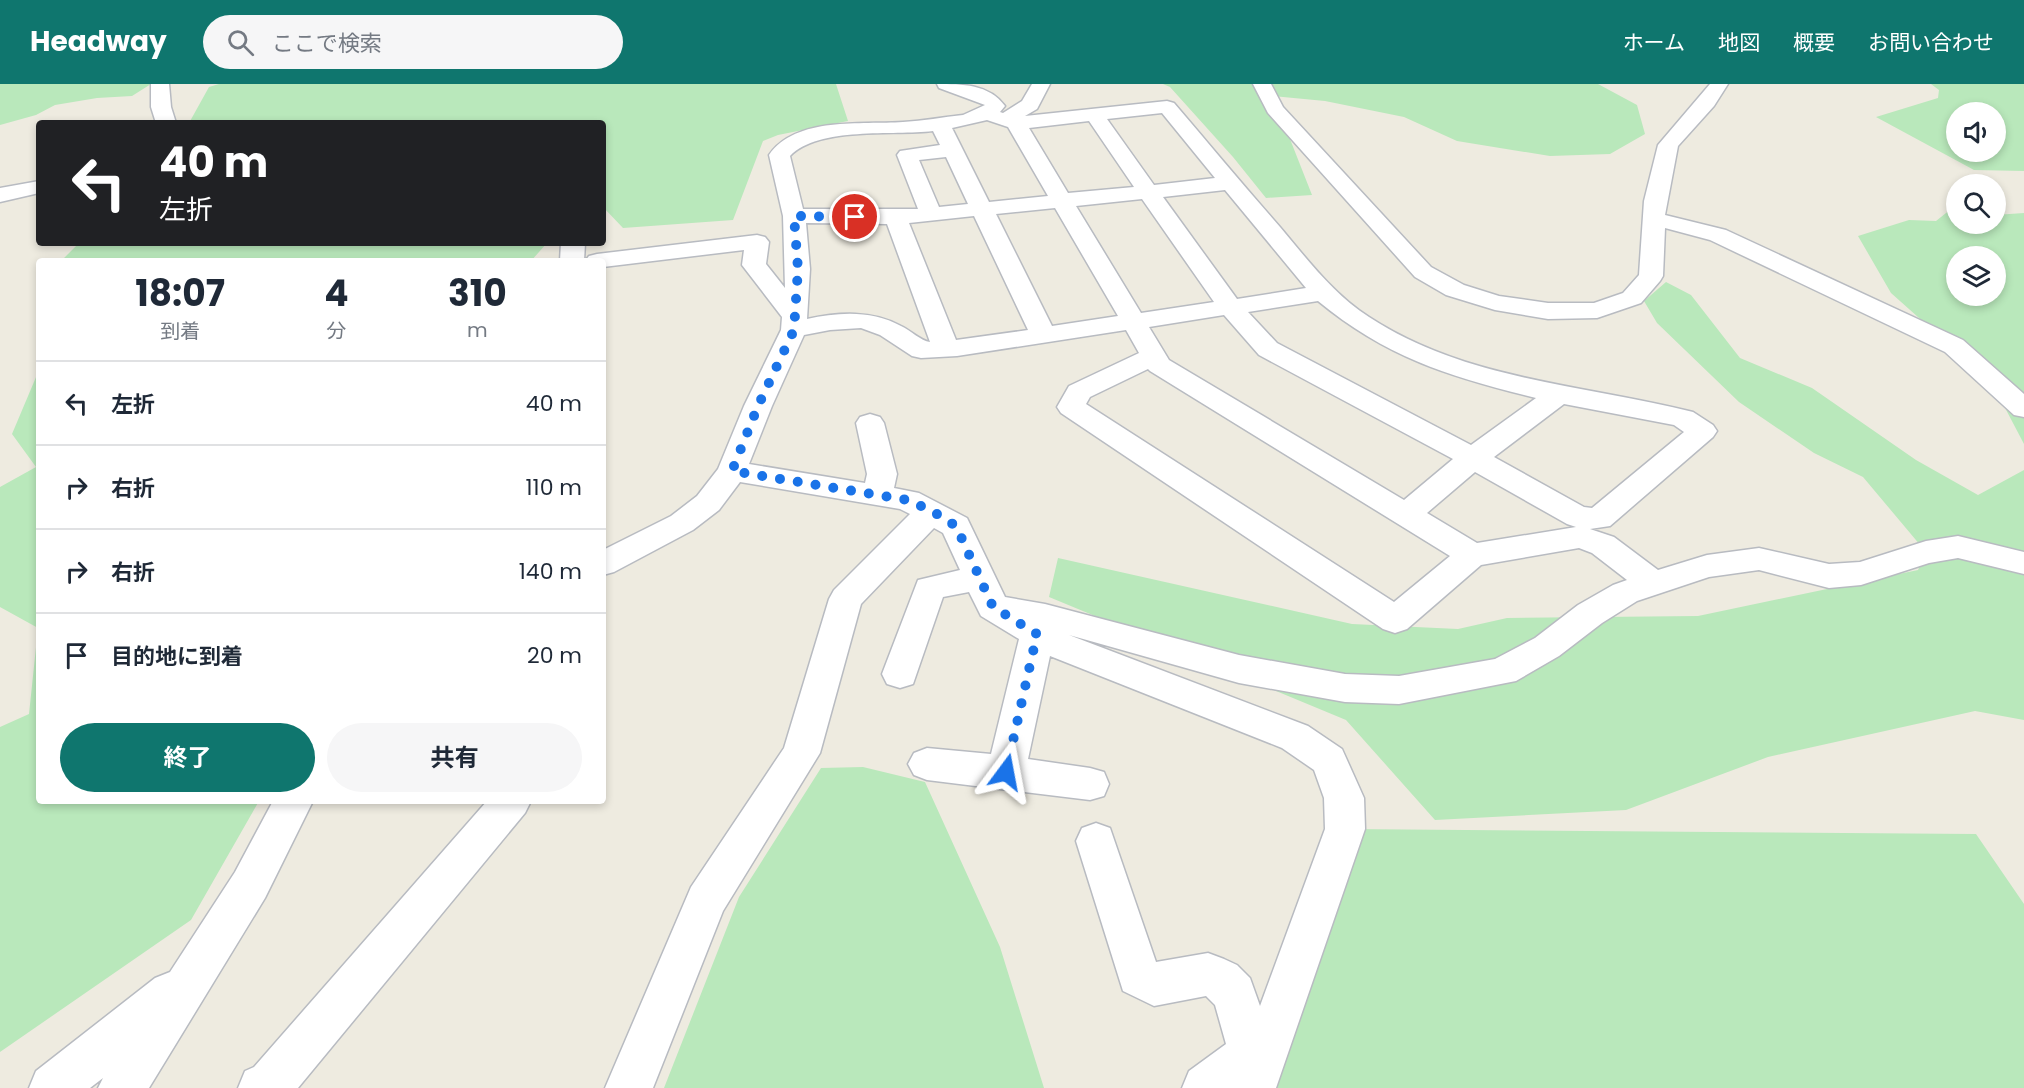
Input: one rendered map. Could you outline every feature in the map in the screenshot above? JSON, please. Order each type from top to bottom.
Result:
[{"type":"street","points":[[160,84],[161,107],[165,120]]},
{"type":"street","points":[[946,84],[989,98],[1062,201],[1159,365],[1472,555]]},
{"type":"street","points":[[1002,119],[1030,105],[1041,84]]},
{"type":"street","points":[[1262,84],[1275,109],[1423,272],[1455,290],[1495,303],[1548,311],[1598,310],[1632,298],[1651,276],[1655,201],[1668,145],[1707,102],[1719,84]]},
{"type":"street","points":[[606,562],[682,523],[708,503],[732,471],[794,323],[798,269],[794,216],[779,155],[784,148],[797,140],[821,134],[966,121],[1094,115],[1167,107],[1323,293],[1345,314],[1430,359],[1470,374],[1683,418],[1703,431],[1599,519],[1578,517],[1473,458],[1268,349],[1230,307],[1094,115]]},
{"type":"street","points":[[940,124],[1044,335]]},
{"type":"street","points":[[932,214],[907,155],[953,150]]},
{"type":"street","points":[[794,216],[896,218],[1231,183]]},
{"type":"street","points":[[0,195],[36,188]]},
{"type":"street","points":[[896,218],[946,349]]},
{"type":"street","points":[[1655,219],[1718,235],[1799,271],[1954,346],[2024,409]]},
{"type":"street","points":[[606,260],[757,242],[754,265],[794,323]]},
{"type":"street","points":[[794,323],[864,320],[897,332],[921,350],[946,349],[1323,293]]},
{"type":"street","points":[[1154,356],[1079,392],[1071,407],[1395,620],[1472,555],[1581,537],[1603,545],[1654,584]]},
{"type":"street","points":[[1406,514],[1473,458],[1560,394]]},
{"type":"street","points":[[870,423],[882,474],[877,495]]},
{"type":"street","points":[[732,471],[908,500],[932,511],[956,526],[987,593],[1037,634],[1053,643],[1295,737],[1329,760],[1344,798],[1345,829],[1258,1059],[1206,1088]]},
{"type":"street","points":[[629,1088],[706,901],[801,753],[846,599],[932,511]]},
{"type":"street","points":[[900,674],[930,588],[987,593],[1045,616],[1239,669],[1345,688],[1399,690],[1503,671],[1547,647],[1590,614],[1616,598],[1707,566],[1759,559],[1829,576],[1861,573],[1926,552],[1958,547],[2024,563]]},
{"type":"street","points":[[1006,772],[1037,634]]},
{"type":"street","points":[[927,764],[1090,784]]},
{"type":"street","points":[[122,1088],[250,885],[291,804]]},
{"type":"street","points":[[262,1088],[271,1084],[509,804]]},
{"type":"street","points":[[1096,841],[1139,976],[1154,984],[1208,974],[1221,980],[1234,993],[1258,1059]]},
{"type":"street","points":[[53,1088],[189,979]]},
{"type":"green space","points":[[0,84],[151,84],[132,96],[97,98],[55,105],[36,115],[0,125]]},
{"type":"green space","points":[[219,84],[836,84],[848,121],[778,135],[763,141],[733,220],[623,228],[606,210],[606,120],[191,120],[209,87]]},
{"type":"green space","points":[[1163,84],[1598,84],[1637,105],[1645,134],[1610,154],[1550,156],[1457,141],[1404,117],[1325,101],[1263,95],[1288,134],[1312,195],[1266,198],[1233,157],[1170,87]]},
{"type":"green space","points":[[1931,84],[2024,84],[2024,171],[1974,170],[1959,162],[2006,162],[2006,102],[1946,102],[1946,155],[1876,117],[1938,98],[1939,90]]},
{"type":"green space","points":[[1946,213],[1946,234],[2006,234],[2006,214],[2024,213],[2024,444],[1992,383],[1891,293],[1858,236],[1909,220],[1936,221]]},
{"type":"green space","points":[[76,246],[544,246],[534,258],[64,258]]},
{"type":"green space","points":[[1666,282],[1691,295],[1740,358],[1812,388],[1916,460],[1978,495],[2024,470],[2024,720],[1975,711],[1768,757],[1626,810],[1435,820],[1346,720],[1049,597],[1058,558],[1352,624],[1458,629],[1507,618],[1698,616],[1918,570],[1926,552],[1863,477],[1814,453],[1739,402],[1657,323],[1644,301]]},
{"type":"green space","points":[[36,377],[36,467],[12,434]]},
{"type":"green space","points":[[36,467],[36,627],[0,607],[0,487]]},
{"type":"green space","points":[[36,647],[36,804],[257,804],[191,920],[0,1052],[0,727],[29,714]]},
{"type":"green space","points":[[863,767],[925,782],[1000,947],[1044,1088],[664,1088],[739,897],[821,768]]},
{"type":"green space","points":[[1345,829],[1976,834],[2024,904],[2024,1088],[1276,1088]]},
{"type":"route","points":[[855,217],[794,216],[798,269],[794,330],[758,406],[732,471],[908,500],[956,526],[993,607],[1037,634],[1006,772]]}]
